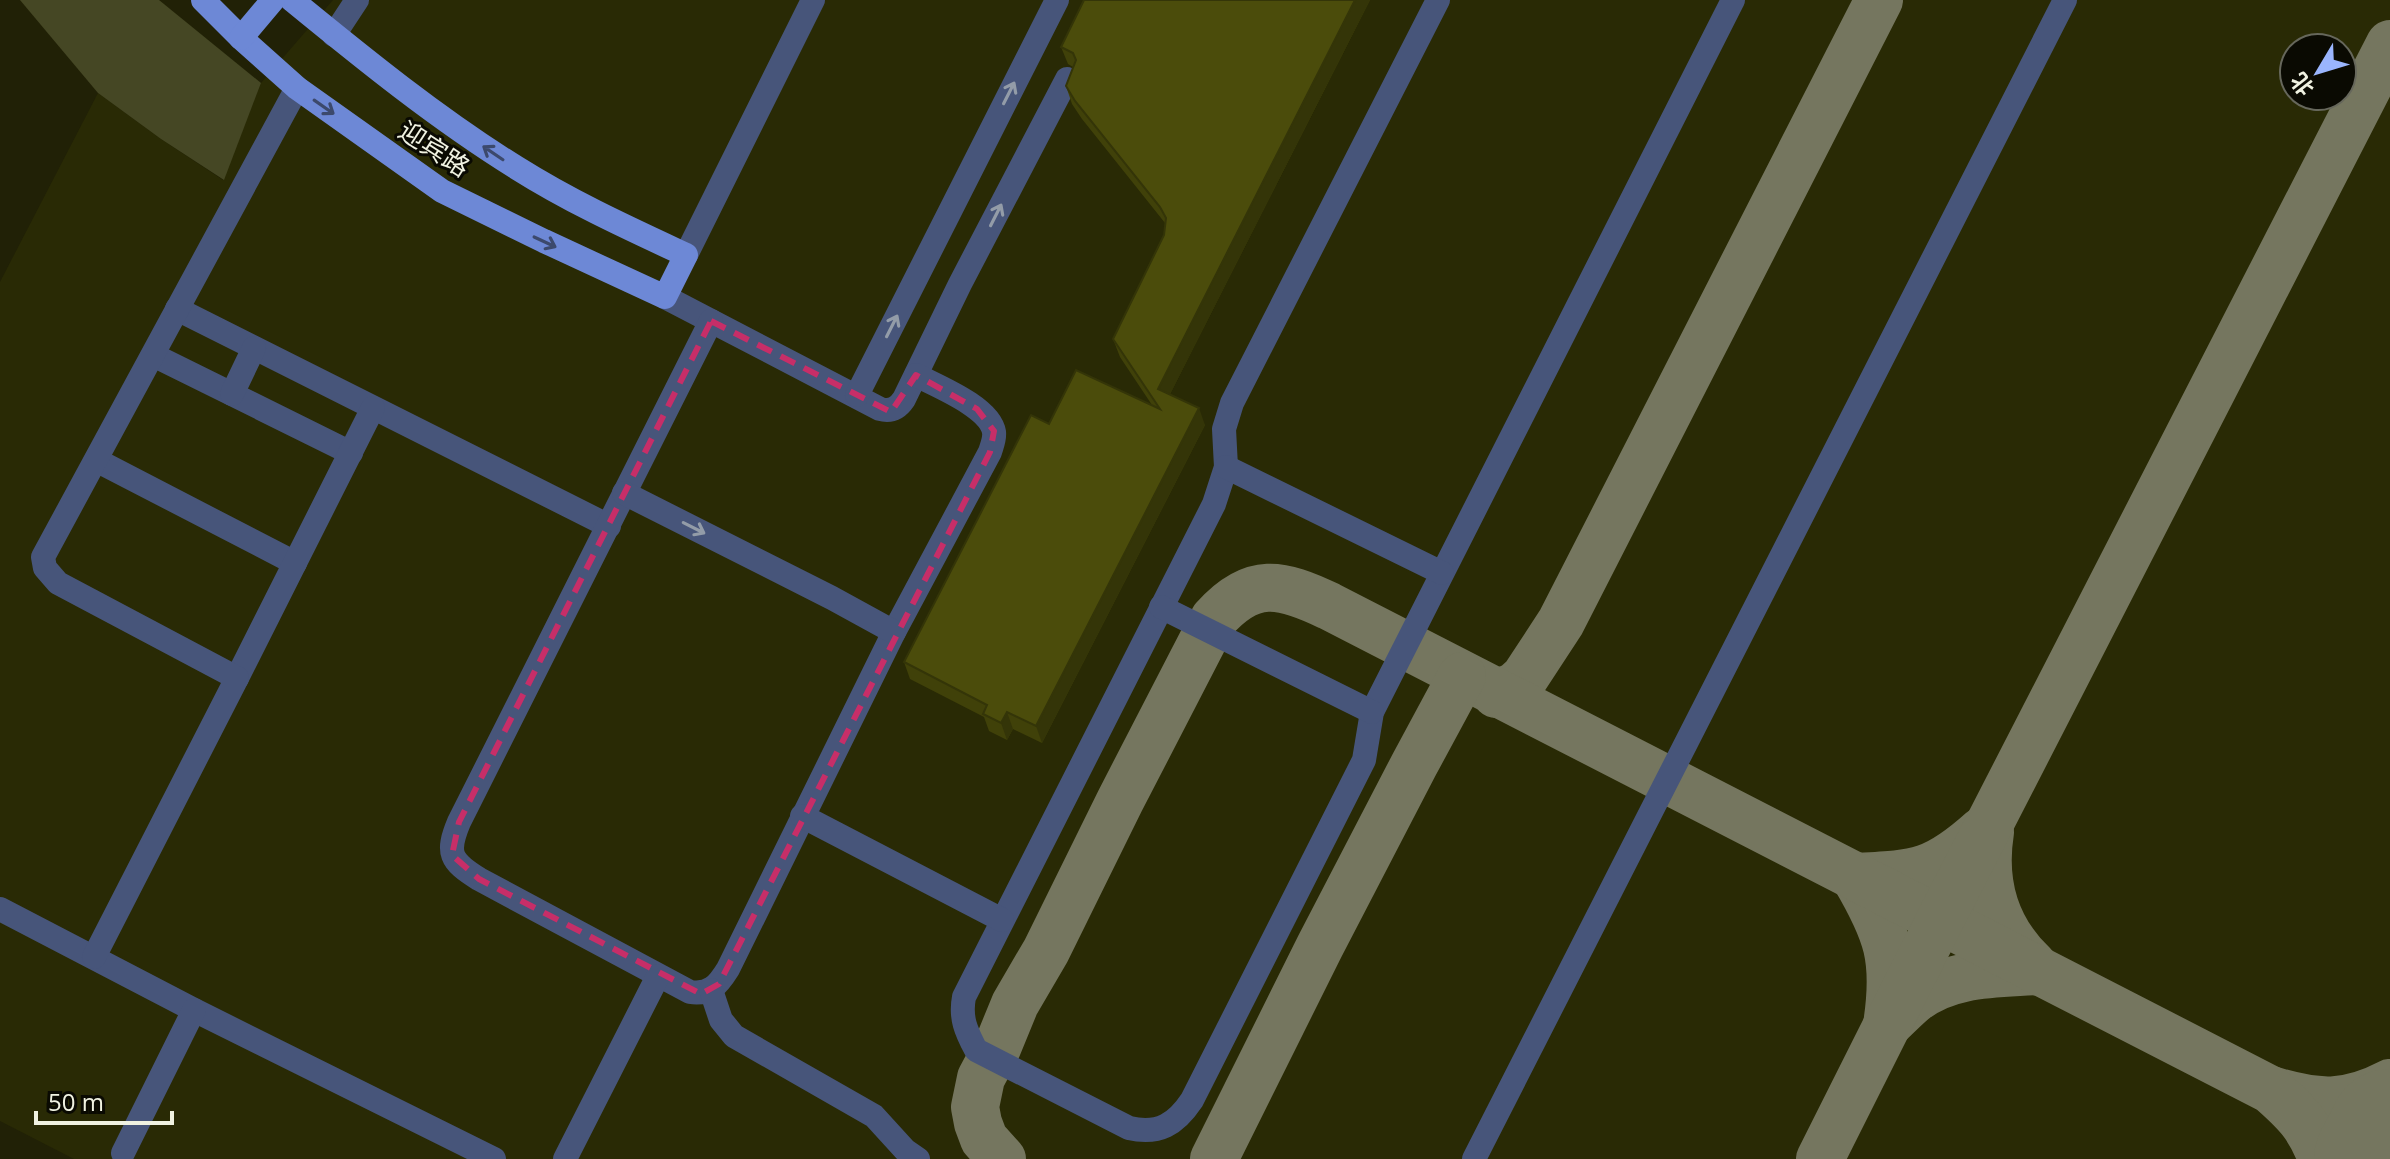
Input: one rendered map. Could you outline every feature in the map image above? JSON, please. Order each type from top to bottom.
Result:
[{"type":"main road","name":"迎宾路","points":[[203,0],[297,88],[442,191],[665,297]]},
{"type":"main road","points":[[241,38],[273,0]]},
{"type":"main road","name":"迎宾路","points":[[292,0],[460,130],[517,168],[587,209],[686,255]]},
{"type":"main road","points":[[665,297],[686,255]]},
{"type":"street","points":[[334,35],[357,0]]},
{"type":"street","points":[[686,255],[813,0]]},
{"type":"street","points":[[857,395],[1057,0]]},
{"type":"street","points":[[1438,0],[1232,403],[1224,429],[1226,467],[1214,504],[964,997],[961,1013],[976,1050],[1129,1128],[1145,1132],[1163,1128],[1183,1114],[1192,1100],[1364,760],[1372,712],[1733,0]]},
{"type":"street","points":[[1474,1159],[2065,0]]},
{"type":"street","points":[[665,297],[880,409],[891,410],[901,404],[1067,79]]},
{"type":"street","points":[[237,678],[58,583],[45,568],[43,557],[297,88]]},
{"type":"street","points":[[177,309],[609,526]]},
{"type":"street","points":[[711,321],[451,843],[457,863],[479,879],[690,992],[701,994],[711,990],[719,984],[728,969],[894,632],[994,440],[994,431],[984,415],[967,402],[916,375]]},
{"type":"street","points":[[232,394],[254,348]]},
{"type":"street","points":[[153,355],[351,453]]},
{"type":"street","points":[[94,957],[373,408]]},
{"type":"street","points":[[96,460],[295,563]]},
{"type":"street","points":[[1226,467],[1442,573]]},
{"type":"street","points":[[624,493],[894,632]]},
{"type":"street","points":[[1161,607],[1372,712]]},
{"type":"street","points":[[802,816],[1002,920]]},
{"type":"street","points":[[0,909],[194,1010],[494,1159]]},
{"type":"street","points":[[565,1159],[658,976]]},
{"type":"street","points":[[711,990],[721,1020],[734,1036],[874,1116],[905,1150],[918,1159]]},
{"type":"street","points":[[123,1153],[194,1010]]},
{"type":"highlighted area","points":[[711,321],[891,412],[916,375],[977,409],[994,431],[990,452],[719,984],[701,994],[479,879],[452,855],[459,822]]},
{"type":"shaded area","points":[[333,0],[2390,0],[2390,1159],[74,1159],[0,1121],[0,282],[98,93],[223,180],[261,83]]},
{"type":"green space","points":[[20,0],[159,0],[261,83],[224,180],[98,93]]},
{"type":"building","points":[[1084,0],[1355,0],[1158,389],[1199,408],[1036,726],[1007,712],[1001,723],[983,714],[987,705],[904,662],[1031,415],[1049,424],[1076,370],[1160,409],[1113,339],[1164,235],[1166,218],[1066,86],[1076,60],[1073,53],[1061,47]]},
{"type":"taxiway","points":[[1496,694],[1515,686],[1525,677],[1561,622],[1879,0]]},
{"type":"taxiway","points":[[1820,1159],[2390,44]]},
{"type":"taxiway","points":[[1002,1159],[984,1139],[975,1107],[981,1078],[1015,1004],[1046,951],[1214,619],[1241,596],[1268,588],[1296,592],[1329,606],[2271,1090],[2302,1121],[2322,1159]]},
{"type":"taxiway","points":[[1214,1159],[1320,946],[1462,676]]},
{"type":"taxiway","points":[[1982,831],[1951,856],[1924,869],[1894,875],[1855,877],[1875,915],[1887,948],[1891,982],[1887,1025],[1915,999],[1943,984],[1974,976],[2038,971]]},
{"type":"taxiway","points":[[1990,832],[1988,869],[1994,904],[2009,936],[2033,965]]},
{"type":"taxiway","points":[[2271,1090],[2303,1098],[2331,1100],[2359,1096],[2390,1083]]},
{"type":"runway","points":[[2375,1159],[2390,1130]]}]
